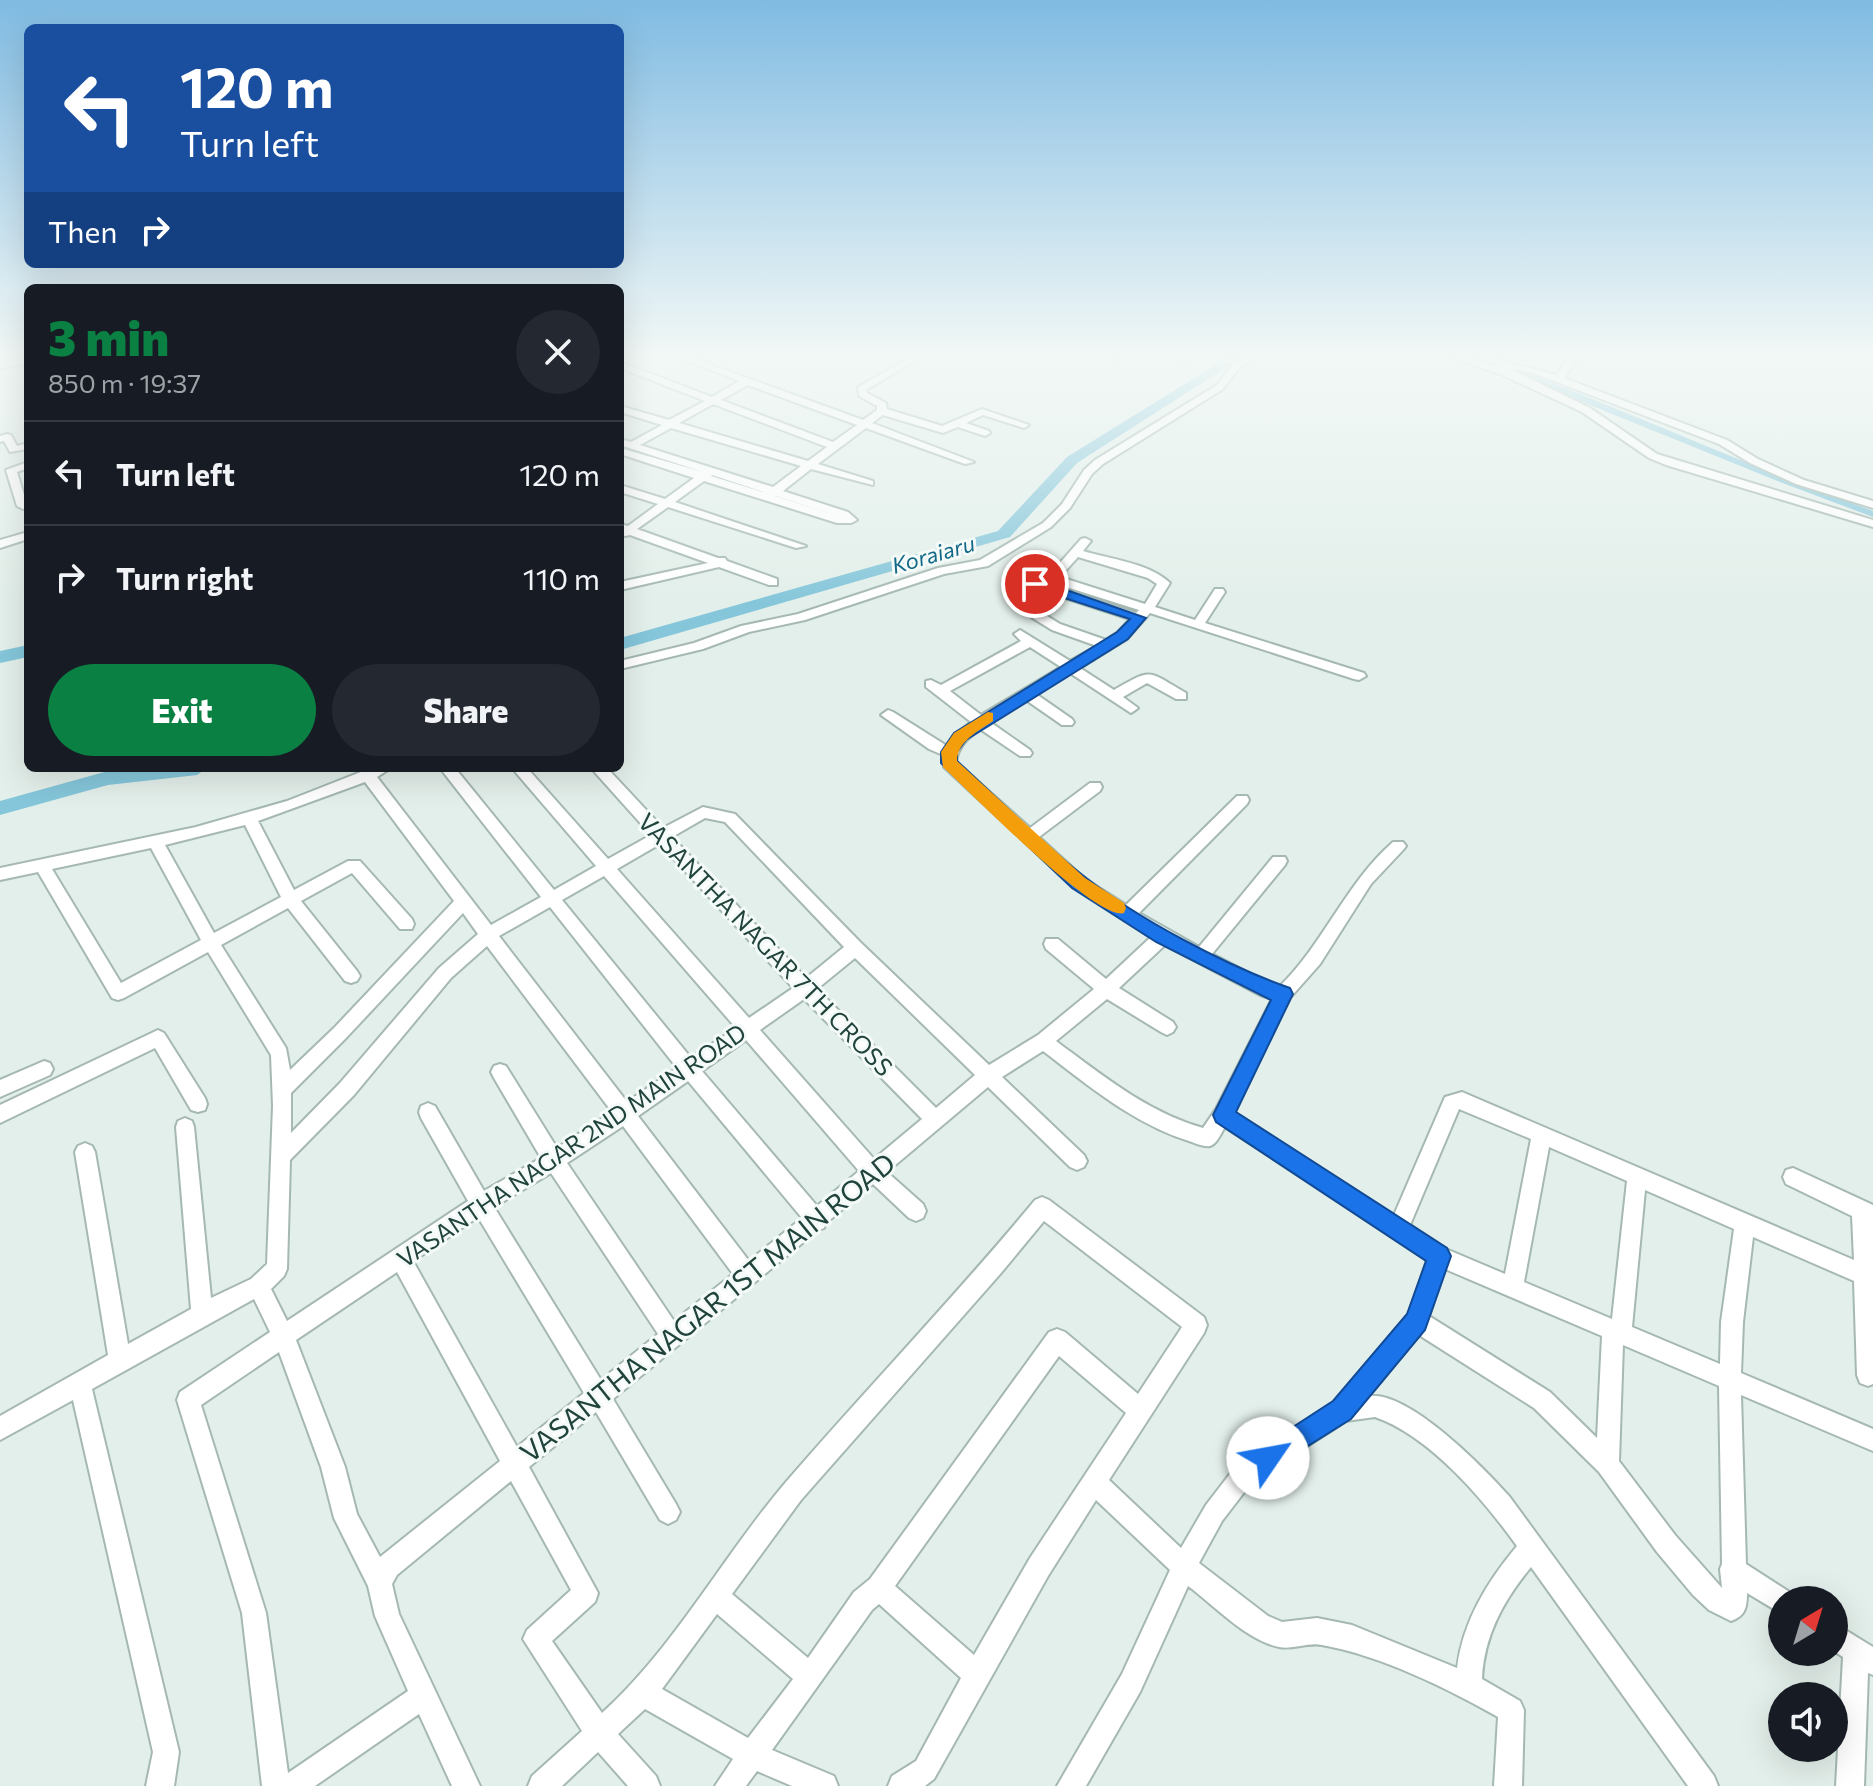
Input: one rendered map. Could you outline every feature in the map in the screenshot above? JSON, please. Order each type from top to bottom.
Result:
[{"type":"street","points":[[713,437],[869,483]]},
{"type":"street","points":[[810,437],[833,446]]},
{"type":"street","points":[[771,494],[845,437]]},
{"type":"street","points":[[900,437],[969,462]]},
{"type":"street","points":[[624,664],[837,607],[942,571],[984,563],[1047,525],[1066,506],[1088,472],[1139,437]]},
{"type":"street","points":[[1626,437],[1653,456],[1670,463],[1873,524]]},
{"type":"street","points":[[1711,437],[1800,482],[1873,505]]},
{"type":"street","points":[[3,438],[14,450],[24,447]]},
{"type":"street","points":[[624,446],[850,516],[851,520],[841,521],[771,494]]},
{"type":"street","points":[[24,466],[11,470],[24,506]]},
{"type":"street","points":[[624,530],[707,474]]},
{"type":"street","points":[[624,489],[800,546]]},
{"type":"street","points":[[624,531],[721,561],[773,582]]},
{"type":"street","points":[[0,544],[24,536]]},
{"type":"street","points":[[1053,578],[1085,541]]},
{"type":"street","points":[[1075,552],[1163,580],[1144,613],[1122,636],[960,736],[949,752],[949,763],[1079,883],[1163,936],[1266,990],[1283,994]]},
{"type":"street","points":[[624,585],[709,567],[721,561]]},
{"type":"street","points":[[1144,613],[1053,578],[1039,574],[1031,579],[1035,584],[1144,613],[1199,623],[1359,676]]},
{"type":"street","points":[[1199,623],[1219,592]]},
{"type":"street","points":[[1035,614],[1056,627],[1107,645]]},
{"type":"street","points":[[1025,753],[936,687],[1025,638],[1131,708]]},
{"type":"street","points":[[1114,696],[1147,677],[1181,696]]},
{"type":"street","points":[[1026,694],[1067,722]]},
{"type":"street","points":[[888,715],[934,746],[949,752]]},
{"type":"street","points":[[0,874],[248,817],[322,796],[376,772],[463,902],[746,1274]]},
{"type":"street","points":[[450,772],[688,1068],[817,1221]]},
{"type":"street","points":[[522,772],[873,1172],[916,1211]]},
{"type":"street","name":"VASANTHA NAGAR 7TH CROSS","points":[[602,772],[805,989],[936,1120]]},
{"type":"street","points":[[1029,837],[1095,787]]},
{"type":"street","points":[[1127,914],[1242,800]]},
{"type":"street","points":[[281,1156],[347,1089],[445,973],[488,935],[703,812],[730,818],[855,948],[1077,1161]]},
{"type":"street","points":[[248,817],[290,899],[351,976]]},
{"type":"street","points":[[0,1429],[202,1314],[258,1286],[277,1269],[282,1098],[280,1054],[210,942],[154,840]]},
{"type":"street","points":[[1043,1041],[1125,1102],[1188,1134],[1207,1138],[1223,1115],[1283,994],[1320,950],[1382,858],[1398,846]]},
{"type":"street","points":[[1201,956],[1279,861]]},
{"type":"street","points":[[42,865],[118,993],[354,865],[406,924]]},
{"type":"street","points":[[282,1098],[463,902]]},
{"type":"street","name":"VASANTHA NAGAR 1ST MAIN ROAD","points":[[380,1583],[388,1566],[746,1274],[817,1221],[989,1075],[1043,1041],[1163,936]]},
{"type":"street","points":[[1052,944],[1106,989],[1167,1027]]},
{"type":"street","name":"VASANTHA NAGAR 2ND MAIN ROAD","points":[[276,1786],[254,1613],[188,1400],[479,1205],[624,1115],[805,989],[855,948]]},
{"type":"street","points":[[0,1114],[158,1038],[198,1104]]},
{"type":"street","points":[[0,1089],[44,1069]]},
{"type":"street","points":[[500,1072],[554,1161],[671,1335]]},
{"type":"street","points":[[1399,1228],[1456,1100],[1542,1134],[1870,1278]]},
{"type":"street","points":[[428,1112],[479,1205],[600,1394],[668,1512]]},
{"type":"street","points":[[1223,1115],[1439,1256],[1873,1440]]},
{"type":"street","points":[[185,1127],[202,1314]]},
{"type":"street","points":[[1513,1286],[1542,1134]]},
{"type":"street","points":[[85,1152],[120,1361]]},
{"type":"street","points":[[1607,1464],[1617,1332],[1637,1176]]},
{"type":"street","points":[[1793,1177],[1868,1214],[1868,1375]]},
{"type":"street","points":[[542,1786],[643,1693],[793,1492],[994,1266],[1042,1207],[1196,1325],[1039,1567],[925,1770],[902,1786]]},
{"type":"street","points":[[1417,1321],[1542,1400],[1607,1464],[1688,1568],[1722,1606],[1731,1609],[1735,1605],[1732,1569],[1732,1322],[1745,1223]]},
{"type":"street","points":[[1071,1786],[1131,1683],[1184,1567],[1214,1513],[1244,1474],[1342,1410],[1417,1321],[1439,1256]]},
{"type":"street","points":[[400,1258],[586,1593],[536,1639],[600,1734],[646,1786]]},
{"type":"street","points":[[258,1286],[284,1337],[333,1467],[346,1518],[380,1583],[387,1616],[466,1786]]},
{"type":"street","points":[[729,1786],[754,1756],[863,1601],[879,1588],[1057,1340],[1139,1409]]},
{"type":"street","points":[[80,1383],[166,1752],[160,1786]]},
{"type":"street","points":[[1342,1410],[1375,1406],[1401,1415],[1466,1466],[1501,1504],[1704,1786]]},
{"type":"street","points":[[1093,1481],[1184,1567],[1259,1625],[1281,1635],[1317,1631],[1352,1638],[1469,1686],[1511,1710],[1508,1786]]},
{"type":"street","points":[[1469,1686],[1468,1661],[1492,1597],[1532,1547]]},
{"type":"street","points":[[1732,1569],[1768,1593]]},
{"type":"street","points":[[879,1588],[977,1675]]},
{"type":"street","points":[[716,1597],[810,1677]]},
{"type":"street","points":[[1850,1786],[1854,1650]]},
{"type":"street","points":[[643,1693],[754,1756],[824,1786]]},
{"type":"street","points":[[292,1786],[422,1697]]},
{"type":"waterway","name":"Koraiaru","points":[[624,643],[1004,534],[1072,460],[1108,437]]},
{"type":"waterway","points":[[1679,437],[1873,514]]},
{"type":"waterway","points":[[0,657],[24,652]]},
{"type":"waterway","name":"Koraiaru","points":[[0,808],[108,778],[161,772]]},
{"type":"slow traffic","points":[[988,717],[960,736],[949,752],[949,763],[1079,883],[1117,908]]},
{"type":"route","points":[[1035,584],[1139,618],[1122,636],[960,736],[949,752],[949,763],[1079,883],[1163,936],[1266,990],[1283,994],[1223,1115],[1439,1256],[1417,1321],[1342,1410],[1268,1458]]}]
